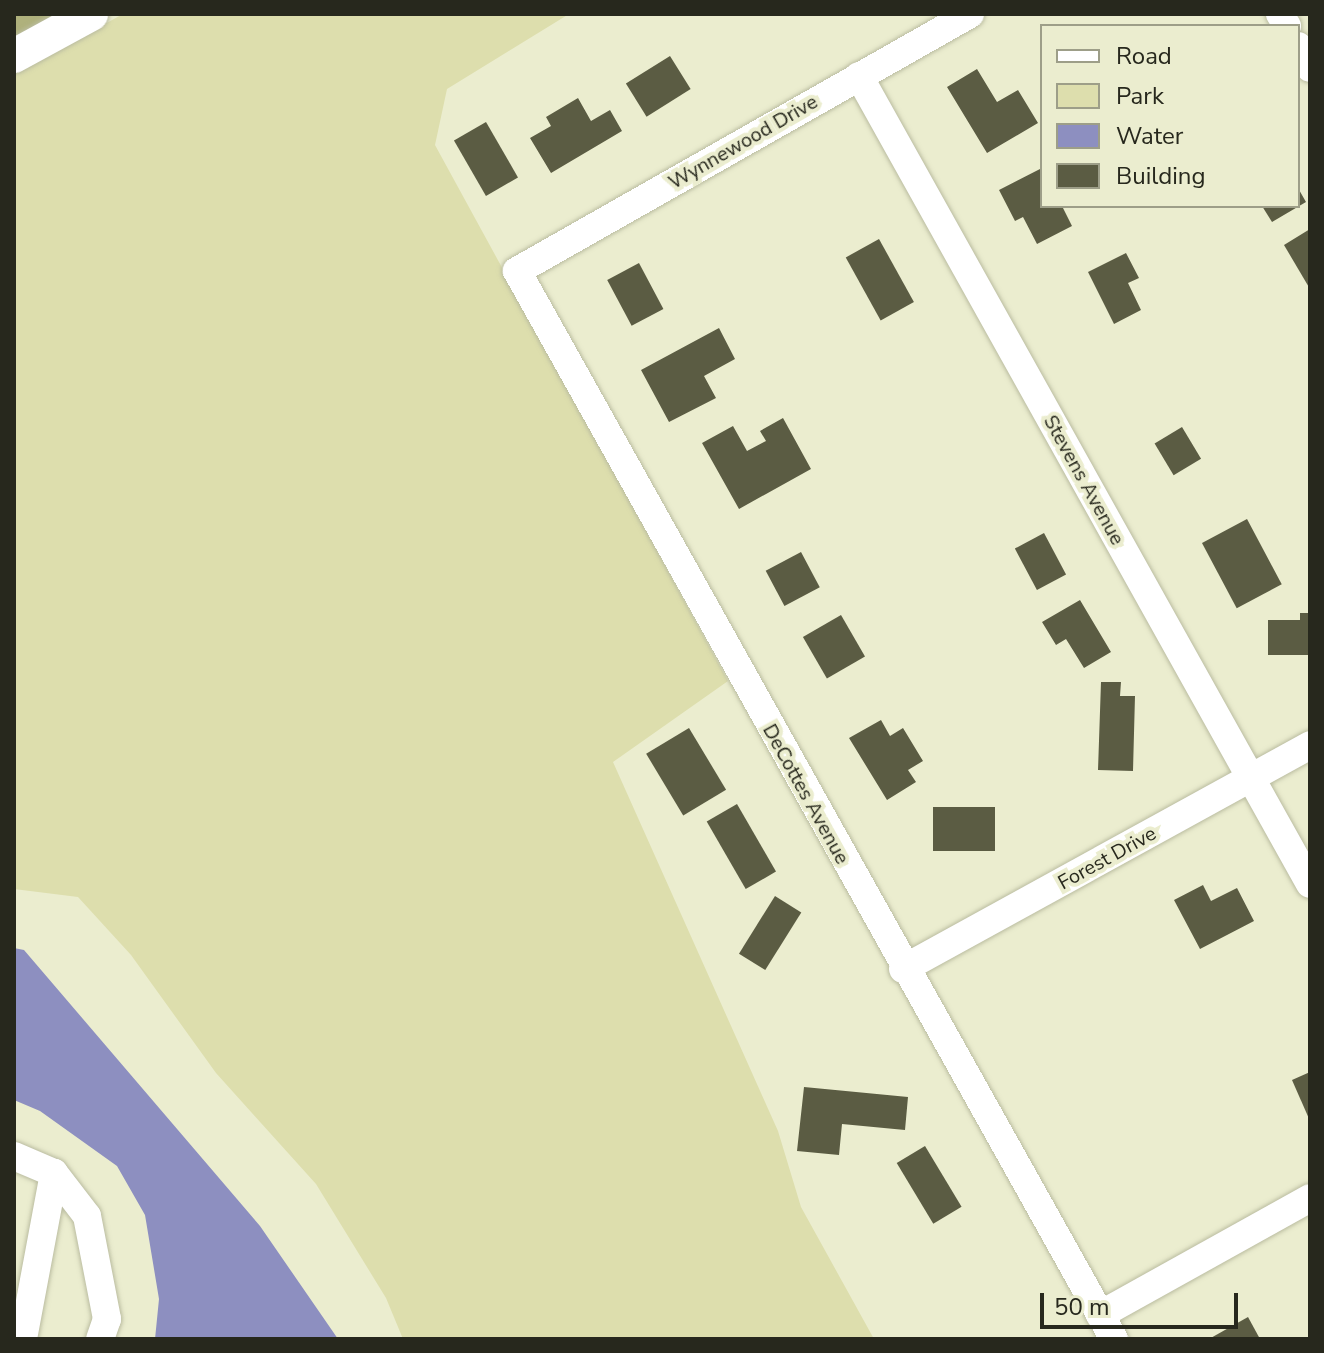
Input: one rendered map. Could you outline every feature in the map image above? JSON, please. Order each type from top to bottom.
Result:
[{"type":"main road","points":[[14,56],[91,14]]},
{"type":"street","name":"Wynnewood Drive","points":[[517,271],[970,14]]},
{"type":"street","points":[[1300,50],[1310,68]]},
{"type":"street","name":"Stevens Avenue","points":[[859,76],[1310,884]]},
{"type":"street","name":"DeCottes Avenue","points":[[517,271],[903,969],[1107,1327]]},
{"type":"street","name":"Forest Drive","points":[[903,969],[1310,745]]},
{"type":"street","points":[[14,1156],[54,1173],[87,1216],[107,1319],[100,1339]]},
{"type":"street","points":[[23,1339],[54,1173]]},
{"type":"street","points":[[1107,1327],[1310,1198]]},
{"type":"green space","points":[[16,14],[59,14],[14,38]]},
{"type":"green space","points":[[123,14],[569,14],[447,89],[435,145],[728,681],[613,762],[778,1131],[801,1207],[874,1339],[403,1339],[386,1298],[316,1184],[216,1073],[131,955],[78,897],[14,889],[14,74]]},
{"type":"water","points":[[14,948],[24,950],[260,1226],[338,1339],[155,1339],[159,1299],[145,1215],[117,1166],[40,1111],[14,1100]]},
{"type":"building","points":[[670,56],[691,89],[647,117],[626,84]]},
{"type":"building","points":[[977,69],[997,102],[1018,90],[1038,123],[987,153],[947,87]]},
{"type":"building","points":[[578,98],[591,121],[610,110],[622,131],[551,173],[530,138],[551,126],[546,117]]},
{"type":"building","points":[[486,122],[518,177],[486,196],[454,140]]},
{"type":"building","points":[[1040,169],[1040,208],[1063,208],[1072,226],[1037,244],[1023,217],[1015,221],[999,190]]},
{"type":"building","points":[[1300,192],[1306,202],[1300,206]]},
{"type":"building","points":[[1263,208],[1296,208],[1272,222]]},
{"type":"building","points":[[1310,229],[1310,289],[1284,245]]},
{"type":"building","points":[[879,239],[914,302],[881,320],[846,257]]},
{"type":"building","points":[[1126,253],[1139,278],[1128,283],[1141,310],[1114,324],[1088,272]]},
{"type":"building","points":[[639,263],[663,309],[632,326],[607,280]]},
{"type":"building","points":[[719,328],[735,359],[704,376],[716,398],[669,422],[641,370]]},
{"type":"building","points":[[783,418],[811,469],[739,509],[702,443],[733,426],[747,451],[766,441],[760,431]]},
{"type":"building","points":[[1182,427],[1201,459],[1174,475],[1155,443]]},
{"type":"building","points":[[1247,519],[1282,584],[1237,608],[1202,543]]},
{"type":"building","points":[[1044,533],[1066,574],[1037,590],[1015,548]]},
{"type":"building","points":[[801,552],[820,587],[784,606],[766,571]]},
{"type":"building","points":[[1080,600],[1111,652],[1084,668],[1066,639],[1056,645],[1042,622]]},
{"type":"building","points":[[1300,613],[1310,613],[1310,655],[1268,655],[1268,620],[1300,620]]},
{"type":"building","points":[[841,615],[865,657],[827,679],[803,637]]},
{"type":"building","points":[[1101,682],[1121,682],[1120,696],[1135,696],[1133,771],[1098,770]]},
{"type":"building","points":[[881,720],[890,736],[903,728],[923,761],[908,770],[916,782],[887,800],[849,738]]},
{"type":"building","points":[[689,728],[726,790],[683,815],[646,754]]},
{"type":"building","points":[[737,804],[776,872],[746,889],[707,822]]},
{"type":"building","points":[[933,807],[995,807],[995,851],[933,851]]},
{"type":"building","points":[[1203,885],[1211,901],[1237,888],[1254,921],[1200,949],[1174,900]]},
{"type":"building","points":[[775,896],[801,912],[765,970],[739,954]]},
{"type":"building","points":[[1310,1072],[1310,1121],[1292,1080]]},
{"type":"building","points":[[804,1087],[908,1097],[905,1130],[842,1124],[839,1155],[797,1151]]},
{"type":"building","points":[[925,1146],[962,1207],[933,1224],[897,1163]]},
{"type":"building","points":[[1248,1317],[1260,1339],[1209,1339]]}]
